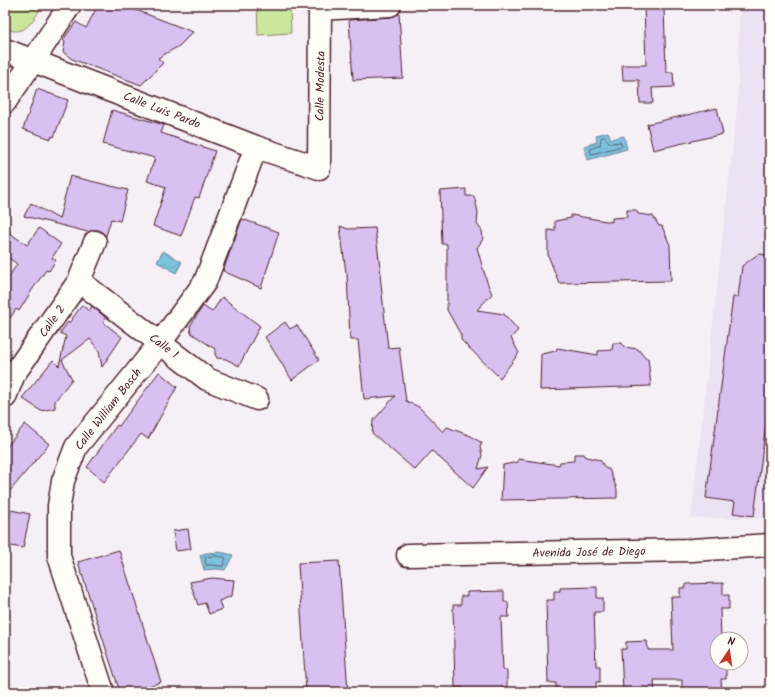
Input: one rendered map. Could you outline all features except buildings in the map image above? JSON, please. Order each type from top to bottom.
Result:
[{"type":"street","points":[[5,102],[34,61],[70,5]]},
{"type":"street","points":[[320,7],[390,5]]},
{"type":"street","name":"Calle Modesta","points":[[319,168],[320,7]]},
{"type":"street","name":"Calle Luis Pardo","points":[[5,50],[256,147],[319,168]]},
{"type":"street","name":"Calle William Bosch","points":[[103,692],[59,556],[58,531],[63,481],[76,447],[160,343],[205,282],[256,147]]},
{"type":"street","name":"Calle 2","points":[[5,398],[14,374],[79,281],[95,242]]},
{"type":"street","name":"Calle 1","points":[[79,281],[207,378],[257,399]]},
{"type":"street","name":"Avenida José de Diego","points":[[408,555],[692,550],[770,545]]},
{"type":"shaded area","points":[[739,5],[770,5],[770,518],[691,518],[738,98]]},
{"type":"green space","points":[[5,5],[43,5],[28,26],[18,31],[12,31],[5,29]]},
{"type":"green space","points":[[257,5],[290,5],[291,33],[258,35]]},
{"type":"water","points":[[608,132],[611,139],[624,136],[627,149],[588,160],[584,146],[597,142],[596,135]]},
{"type":"water","points":[[163,251],[182,262],[176,273],[157,262]]},
{"type":"water","points":[[220,552],[233,555],[225,570],[204,570],[200,555]]}]
